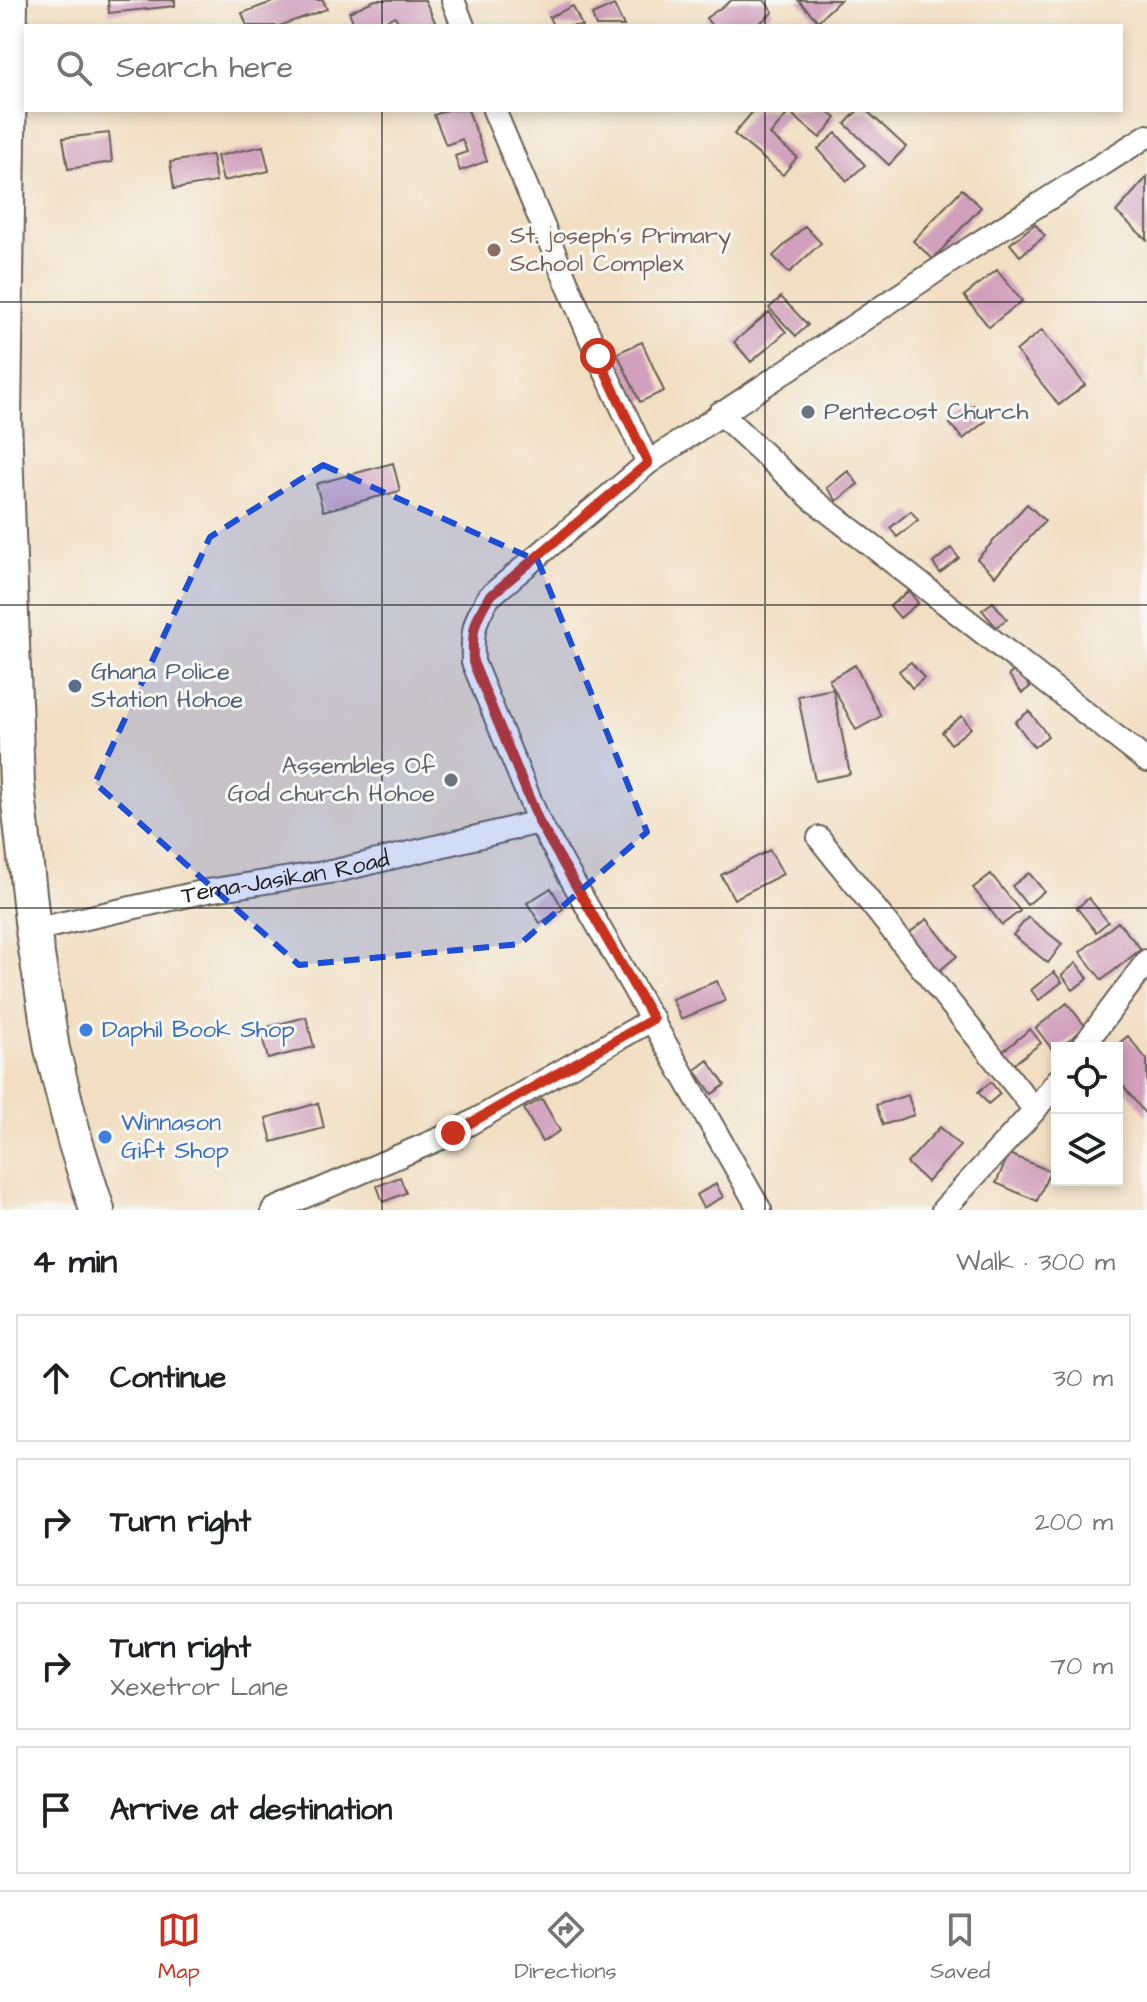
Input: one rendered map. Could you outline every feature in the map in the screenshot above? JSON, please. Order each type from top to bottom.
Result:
[{"type":"highway","points":[[10,0],[3,478],[17,784],[33,930],[52,1049],[75,1141],[97,1210]]},
{"type":"street","points":[[453,0],[462,24]]},
{"type":"street","points":[[495,112],[598,356],[648,463]]},
{"type":"street","points":[[760,1210],[539,822],[473,662],[472,635],[477,615],[489,597],[648,463],[1147,136]]},
{"type":"street","points":[[720,413],[812,499],[1147,761]]},
{"type":"street","name":"Tema-Jasikan Road","points":[[33,930],[207,891],[336,871],[539,822]]},
{"type":"street","points":[[819,838],[1035,1110]]},
{"type":"street","points":[[1086,1042],[1147,961]]},
{"type":"street","points":[[273,1210],[453,1133],[653,1019]]},
{"type":"street","points":[[943,1210],[1051,1089]]},
{"type":"highlighted area","points":[[323,465],[538,561],[647,832],[520,944],[299,965],[95,783],[210,537]]},
{"type":"building","points":[[108,0],[175,0],[175,6],[109,13]]},
{"type":"building","points":[[278,0],[323,0],[327,9],[285,24],[246,24],[242,13]]},
{"type":"building","points":[[375,0],[425,0],[436,24],[399,24],[395,16],[378,24],[354,24],[349,12]]},
{"type":"building","points":[[732,0],[764,0],[773,12],[761,24],[710,24],[706,18]]},
{"type":"building","points":[[798,0],[840,0],[818,21]]},
{"type":"building","points":[[614,5],[623,24],[595,24],[592,15]]},
{"type":"building","points":[[573,6],[581,24],[552,24],[549,17]]},
{"type":"building","points":[[469,112],[487,161],[460,171],[455,156],[467,152],[462,139],[446,145],[434,115]]},
{"type":"building","points":[[752,112],[789,112],[770,135],[797,157],[783,175],[734,134]]},
{"type":"building","points":[[789,112],[828,112],[836,118],[820,138]]},
{"type":"building","points":[[856,112],[868,112],[906,147],[889,165],[845,124]]},
{"type":"building","points":[[109,133],[112,162],[68,169],[63,138]]},
{"type":"building","points":[[836,133],[865,165],[847,181],[818,149]]},
{"type":"building","points":[[263,146],[269,171],[223,181],[217,156]]},
{"type":"building","points":[[212,155],[216,182],[174,189],[170,162]]},
{"type":"building","points":[[1147,177],[1147,240],[1116,212]]},
{"type":"building","points":[[962,189],[981,207],[933,259],[913,241]]},
{"type":"building","points":[[1035,224],[1045,236],[1020,256],[1010,244]]},
{"type":"building","points":[[805,226],[821,243],[789,273],[773,256]]},
{"type":"building","points":[[997,270],[1022,301],[989,327],[964,296]]},
{"type":"building","points":[[781,297],[808,325],[796,336],[769,308]]},
{"type":"building","points":[[769,312],[786,332],[751,362],[734,342]]},
{"type":"building","points":[[1042,330],[1085,385],[1059,405],[1016,351]]},
{"type":"building","points":[[642,342],[664,391],[640,402],[617,353]]},
{"type":"building","points":[[974,405],[987,420],[963,439],[950,424]]},
{"type":"building","points":[[393,463],[400,491],[323,511],[316,484]]},
{"type":"building","points":[[848,471],[858,484],[837,501],[827,488]]},
{"type":"building","points":[[1027,504],[1045,521],[995,576],[977,559]]},
{"type":"building","points":[[911,511],[918,520],[897,537],[890,528]]},
{"type":"building","points":[[951,548],[959,558],[940,573],[933,563]]},
{"type":"building","points":[[909,591],[918,603],[900,618],[890,606]]},
{"type":"building","points":[[993,602],[1007,619],[996,627],[982,610]]},
{"type":"building","points":[[911,662],[924,678],[912,688],[899,671]]},
{"type":"building","points":[[855,665],[881,716],[856,730],[829,680]]},
{"type":"building","points":[[1016,669],[1030,687],[1022,693],[1009,675]]},
{"type":"building","points":[[833,689],[850,774],[815,781],[798,696]]},
{"type":"building","points":[[1029,711],[1048,736],[1034,747],[1015,722]]},
{"type":"building","points":[[962,716],[971,728],[951,744],[942,732]]},
{"type":"building","points":[[770,850],[783,874],[734,899],[721,875]]},
{"type":"building","points":[[1029,873],[1044,891],[1027,905],[1012,886]]},
{"type":"building","points":[[991,874],[1020,911],[1002,925],[973,888]]},
{"type":"building","points":[[551,888],[563,909],[540,923],[527,903]]},
{"type":"building","points":[[1089,898],[1108,922],[1096,932],[1077,908]]},
{"type":"building","points":[[1028,917],[1062,944],[1048,963],[1013,935]]},
{"type":"building","points":[[927,919],[957,956],[938,972],[908,934]]},
{"type":"building","points":[[1118,922],[1141,949],[1102,980],[1080,952]]},
{"type":"building","points":[[1076,963],[1088,978],[1073,990],[1062,975]]},
{"type":"building","points":[[1054,972],[1062,982],[1039,1000],[1031,990]]},
{"type":"building","points":[[717,981],[725,1001],[681,1019],[672,999]]},
{"type":"building","points":[[1067,1003],[1086,1027],[1067,1042],[1051,1042],[1051,1048],[1036,1028]]},
{"type":"building","points":[[306,1017],[314,1047],[268,1059],[260,1029]]},
{"type":"building","points":[[1030,1029],[1041,1043],[1011,1066],[1001,1053]]},
{"type":"building","points":[[1128,1036],[1147,1060],[1147,1116],[1123,1086],[1123,1042],[1120,1042]]},
{"type":"building","points":[[708,1060],[725,1085],[712,1094],[695,1070]]},
{"type":"building","points":[[991,1082],[1000,1094],[988,1104],[978,1092]]},
{"type":"building","points":[[908,1095],[914,1115],[883,1125],[876,1105]]},
{"type":"building","points":[[542,1099],[560,1131],[542,1142],[524,1109]]},
{"type":"building","points":[[318,1103],[324,1128],[272,1142],[266,1118]]},
{"type":"building","points":[[940,1127],[960,1146],[927,1182],[907,1163]]},
{"type":"building","points":[[1009,1154],[1050,1171],[1037,1201],[996,1183]]},
{"type":"building","points":[[400,1177],[406,1193],[383,1202],[377,1186]]},
{"type":"building","points":[[716,1184],[723,1197],[703,1208],[696,1195]]},
{"type":"place","name":"St. joseph's Primary School Complex","points":[[494,250]]},
{"type":"place","name":"Pentecost Church","points":[[808,412]]},
{"type":"place","name":"Ghana Police Station Hohoe","points":[[75,686]]},
{"type":"place","name":"Assembles Of God church Hohoe","points":[[451,780]]},
{"type":"place","name":"Daphil Book Shop","points":[[86,1030]]},
{"type":"place","name":"Winnason Gift Shop","points":[[105,1137]]},
{"type":"route","points":[[453,1133],[653,1019],[539,822],[473,662],[472,635],[477,615],[489,597],[648,463],[598,356]]}]
